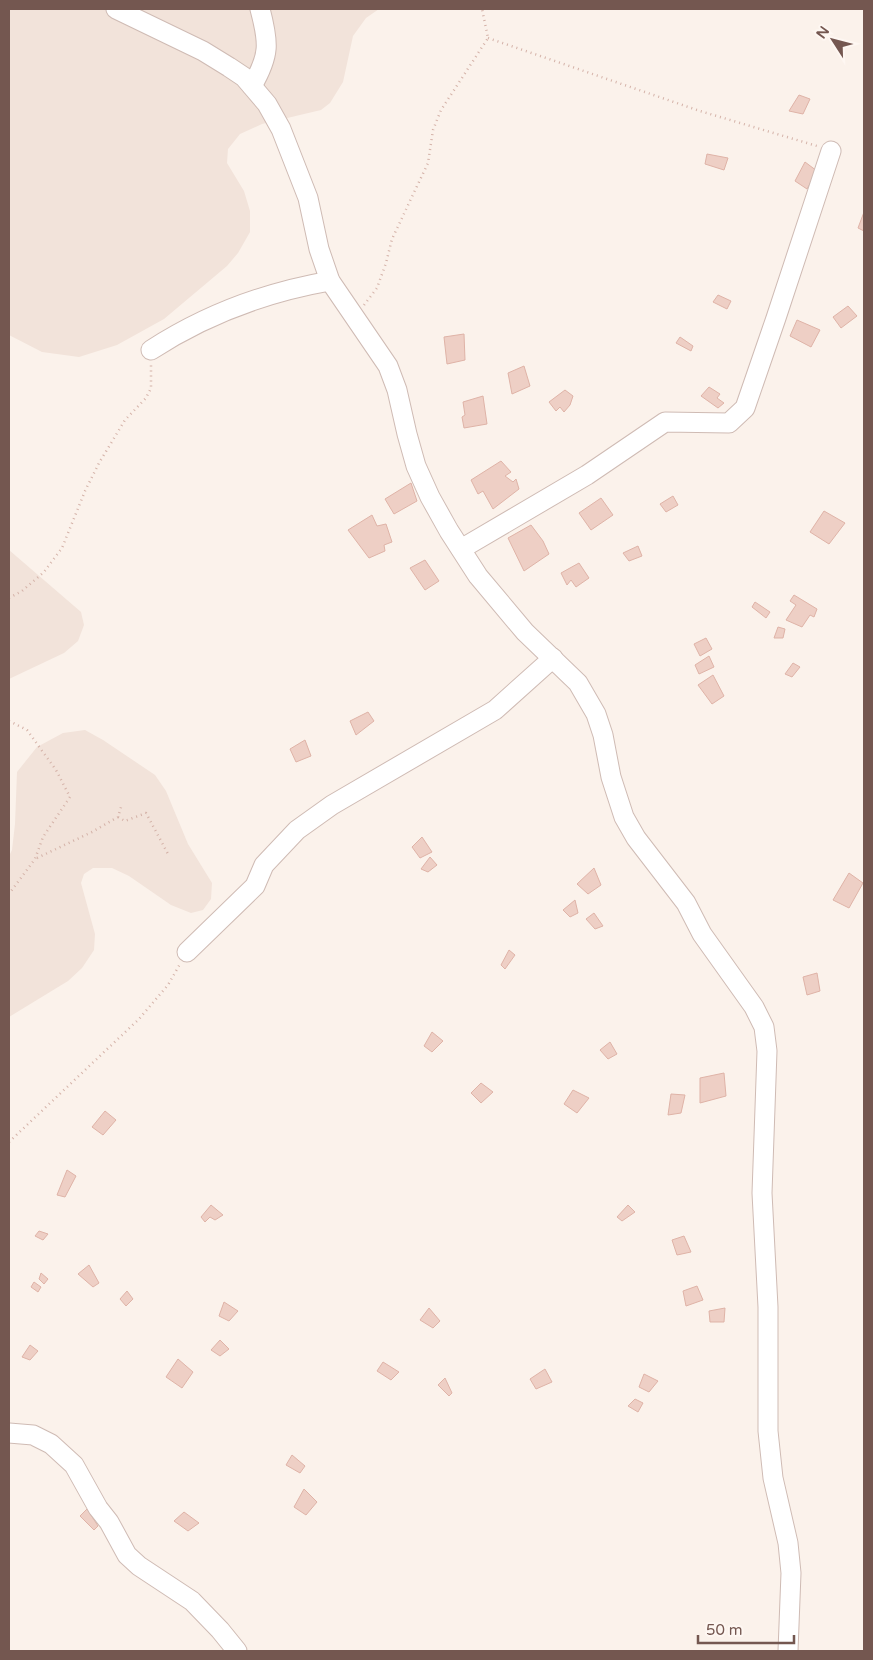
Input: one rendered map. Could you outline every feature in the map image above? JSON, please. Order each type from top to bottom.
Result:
[{"type":"street","points":[[116,9],[203,51],[229,67],[244,78],[267,104],[276,120],[308,198],[319,249],[330,280],[388,366],[397,390],[416,466],[430,497],[478,576],[525,632],[578,683],[596,714],[603,735],[611,778],[624,817],[636,838],[686,902],[702,934],[754,1008],[764,1027],[767,1051],[762,1193],[768,1307],[768,1431],[773,1478],[788,1544],[791,1573],[788,1651]]},
{"type":"street","points":[[252,86],[266,59],[267,43],[260,9]]},
{"type":"street","points":[[460,549],[587,475],[666,422],[730,423],[745,408],[831,151]]},
{"type":"street","points":[[151,350],[203,320],[253,300],[330,280]]},
{"type":"street","points":[[187,952],[255,886],[264,865],[297,830],[332,805],[495,710],[553,658]]},
{"type":"street","points":[[9,1433],[13,1435],[33,1435],[51,1444],[74,1465],[127,1555],[139,1566],[192,1601],[237,1651]]},
{"type":"path","points":[[353,314],[368,301],[377,288],[392,239],[428,164],[433,130],[441,110],[488,38],[482,9]]},
{"type":"path","points":[[488,38],[700,111],[831,151]]},
{"type":"path","points":[[9,598],[22,591],[44,572],[62,548],[99,462],[125,420],[146,398],[151,388],[151,350]]},
{"type":"path","points":[[9,721],[27,730],[56,770],[70,798],[43,837],[35,858],[9,894]]},
{"type":"path","points":[[35,858],[118,818],[122,804]]},
{"type":"path","points":[[118,818],[125,821],[146,813],[168,854]]},
{"type":"path","points":[[9,1142],[139,1019],[168,985],[187,952]]},
{"type":"shaded area","points":[[9,9],[379,9],[366,18],[353,36],[343,82],[330,103],[321,110],[262,124],[240,134],[228,149],[227,163],[244,191],[250,211],[250,232],[238,253],[227,266],[164,319],[117,345],[79,357],[42,352],[9,335]]},
{"type":"shaded area","points":[[9,550],[81,612],[84,625],[78,641],[64,653],[9,679]]},
{"type":"shaded area","points":[[85,730],[155,775],[166,791],[188,844],[212,883],[211,899],[203,910],[191,913],[171,905],[129,876],[112,868],[93,868],[84,874],[81,883],[95,934],[94,950],[82,968],[68,981],[9,1017],[9,856],[12,850],[15,824],[17,772],[37,747],[63,733]]},
{"type":"building","points":[[799,95],[810,99],[803,114],[789,111]]},
{"type":"building","points":[[707,154],[728,158],[724,170],[705,164]]},
{"type":"building","points":[[805,162],[817,171],[807,189],[795,181]]},
{"type":"building","points":[[864,212],[864,231],[858,228]]},
{"type":"building","points":[[718,295],[731,301],[727,309],[713,302]]},
{"type":"building","points":[[848,306],[857,316],[841,328],[833,317]]},
{"type":"building","points":[[797,320],[820,330],[811,347],[790,336]]},
{"type":"building","points":[[464,334],[465,360],[447,364],[444,337]]},
{"type":"building","points":[[680,337],[693,346],[691,351],[676,343]]},
{"type":"building","points":[[524,366],[530,386],[512,394],[508,373]]},
{"type":"building","points":[[709,387],[720,394],[717,398],[724,403],[718,408],[701,396]]},
{"type":"building","points":[[565,390],[573,396],[570,405],[564,412],[560,407],[556,411],[549,402]]},
{"type":"building","points":[[483,396],[487,424],[464,428],[462,417],[465,415],[463,402]]},
{"type":"building","points":[[501,461],[511,472],[505,476],[513,482],[516,479],[519,489],[493,509],[483,491],[478,494],[471,480]]},
{"type":"building","points":[[411,483],[417,501],[394,514],[385,499]]},
{"type":"building","points":[[673,496],[678,505],[666,512],[660,504]]},
{"type":"building","points":[[601,498],[613,515],[591,530],[579,513]]},
{"type":"building","points":[[824,511],[845,523],[829,544],[810,532]]},
{"type":"building","points":[[372,515],[377,526],[386,524],[392,542],[384,545],[385,551],[369,558],[348,530]]},
{"type":"building","points":[[531,525],[543,541],[549,554],[524,571],[508,538]]},
{"type":"building","points":[[638,546],[642,556],[629,561],[623,553]]},
{"type":"building","points":[[425,560],[439,581],[425,590],[410,568]]},
{"type":"building","points":[[579,563],[589,578],[576,587],[571,580],[567,585],[561,573]]},
{"type":"building","points":[[794,595],[817,609],[814,617],[810,615],[802,627],[786,620],[796,605],[790,601]]},
{"type":"building","points":[[755,602],[770,612],[766,618],[752,607]]},
{"type":"building","points":[[778,627],[785,629],[783,638],[774,638]]},
{"type":"building","points":[[706,638],[712,649],[700,656],[694,644]]},
{"type":"building","points":[[709,656],[714,667],[699,674],[695,665]]},
{"type":"building","points":[[793,663],[800,667],[792,677],[785,674]]},
{"type":"building","points":[[713,675],[724,696],[712,704],[698,685]]},
{"type":"building","points":[[368,712],[374,721],[356,735],[350,721]]},
{"type":"building","points":[[305,740],[311,756],[296,762],[290,749]]},
{"type":"building","points":[[422,837],[432,852],[420,858],[412,847]]},
{"type":"building","points":[[430,857],[437,865],[428,872],[421,869]]},
{"type":"building","points":[[594,868],[601,885],[588,894],[577,884]]},
{"type":"building","points":[[849,873],[863,883],[849,908],[833,900]]},
{"type":"building","points":[[575,900],[578,913],[570,917],[563,910]]},
{"type":"building","points":[[594,913],[603,926],[595,929],[586,919]]},
{"type":"building","points":[[509,950],[515,955],[505,969],[501,965]]},
{"type":"building","points":[[817,973],[820,991],[807,995],[803,977]]},
{"type":"building","points":[[432,1032],[443,1041],[432,1052],[424,1046]]},
{"type":"building","points":[[610,1042],[617,1054],[608,1059],[600,1050]]},
{"type":"building","points":[[724,1073],[726,1096],[700,1103],[700,1078]]},
{"type":"building","points":[[481,1083],[493,1092],[481,1103],[471,1093]]},
{"type":"building","points":[[573,1090],[589,1098],[577,1113],[564,1104]]},
{"type":"building","points":[[671,1094],[685,1095],[681,1113],[668,1115]]},
{"type":"building","points":[[105,1111],[116,1120],[103,1135],[92,1127]]},
{"type":"building","points":[[67,1170],[76,1176],[65,1197],[57,1195]]},
{"type":"building","points":[[211,1205],[223,1215],[215,1220],[210,1217],[205,1222],[201,1217]]},
{"type":"building","points":[[628,1205],[635,1212],[622,1221],[617,1217]]},
{"type":"building","points":[[39,1231],[48,1234],[43,1240],[35,1236]]},
{"type":"building","points":[[684,1236],[691,1252],[677,1255],[672,1240]]},
{"type":"building","points":[[89,1265],[99,1283],[93,1287],[78,1274]]},
{"type":"building","points":[[41,1273],[48,1279],[44,1284],[39,1279]]},
{"type":"building","points":[[34,1282],[41,1287],[38,1292],[31,1287]]},
{"type":"building","points":[[697,1286],[703,1300],[686,1306],[683,1291]]},
{"type":"building","points":[[127,1291],[133,1299],[126,1306],[120,1299]]},
{"type":"building","points":[[224,1302],[238,1311],[229,1321],[219,1316]]},
{"type":"building","points":[[429,1308],[440,1321],[433,1328],[420,1320]]},
{"type":"building","points":[[725,1308],[724,1322],[710,1322],[709,1311]]},
{"type":"building","points":[[220,1340],[229,1349],[220,1356],[211,1350]]},
{"type":"building","points":[[30,1345],[38,1351],[30,1360],[22,1357]]},
{"type":"building","points":[[178,1359],[193,1372],[182,1388],[166,1377]]},
{"type":"building","points":[[383,1362],[399,1372],[391,1380],[377,1371]]},
{"type":"building","points":[[545,1369],[552,1382],[536,1389],[530,1379]]},
{"type":"building","points":[[644,1374],[658,1381],[649,1392],[639,1387]]},
{"type":"building","points":[[445,1378],[452,1393],[449,1396],[438,1385]]},
{"type":"building","points":[[635,1399],[643,1403],[638,1412],[628,1406]]},
{"type":"building","points":[[292,1455],[305,1466],[300,1473],[286,1465]]},
{"type":"building","points":[[304,1489],[317,1502],[306,1515],[294,1507]]},
{"type":"building","points":[[87,1509],[98,1526],[94,1530],[80,1516]]},
{"type":"building","points":[[184,1512],[199,1523],[188,1531],[174,1521]]}]
